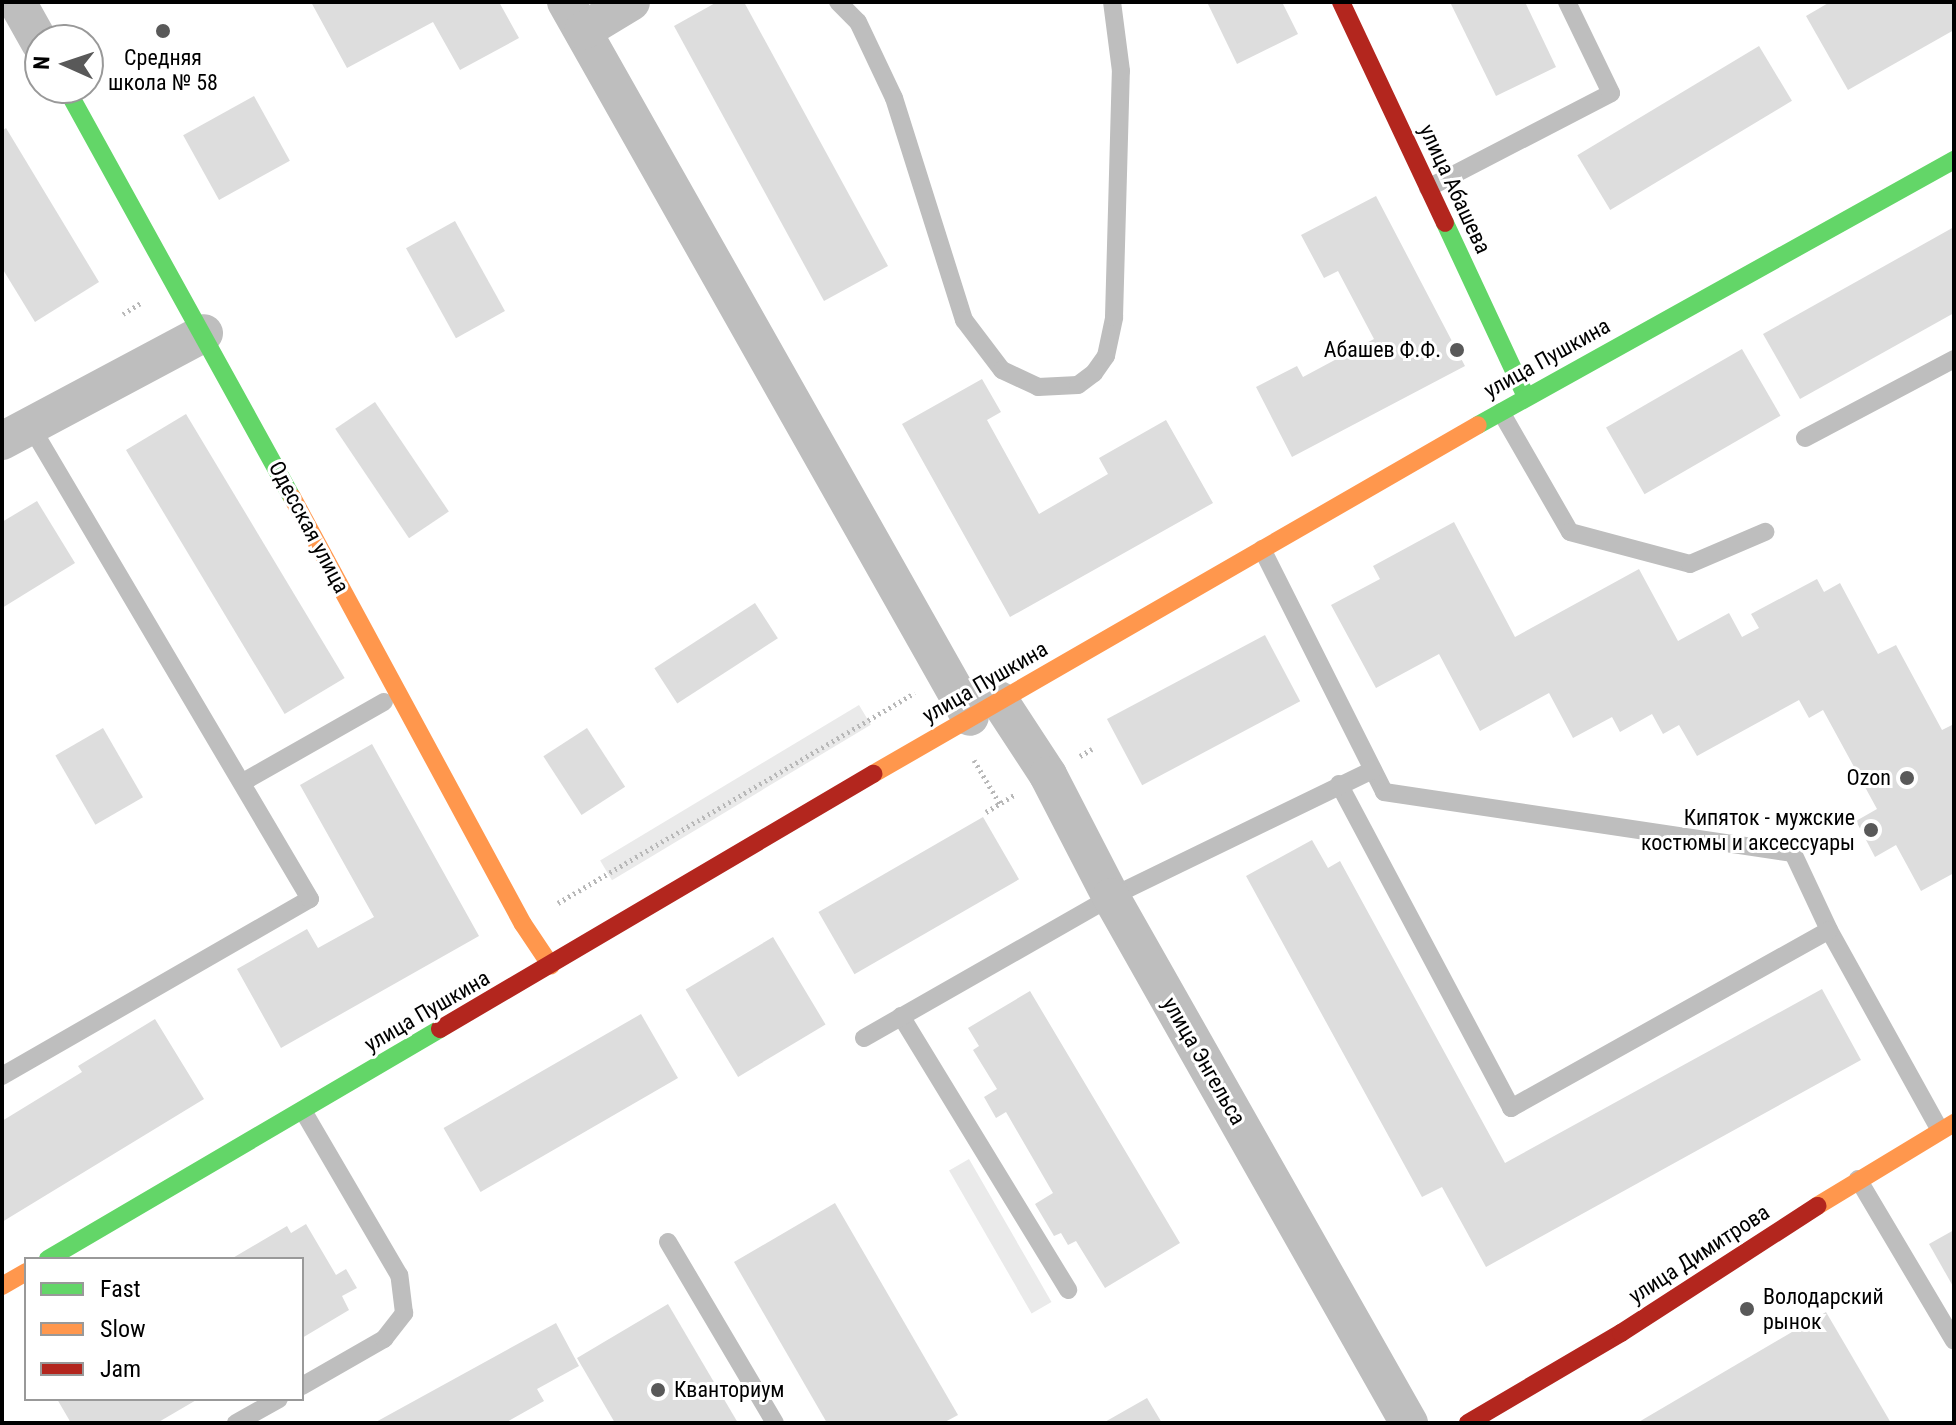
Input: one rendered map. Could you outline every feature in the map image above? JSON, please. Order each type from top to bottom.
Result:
[{"type":"main road","name":"улица Абашева","points":[[1341,2],[1526,397]]},
{"type":"main road","name":"Одесская улица","points":[[75,104],[204,333],[523,924],[551,966]]},
{"type":"main road","name":"улица Пушкина","points":[[51,1257],[1262,549],[1526,397],[1954,160]]},
{"type":"main road","name":"улица Димитрова","points":[[1468,1423],[1621,1333],[1858,1179],[1947,1126]]},
{"type":"main road","points":[[2,1286],[24,1273]]},
{"type":"street","points":[[17,2],[29,24]]},
{"type":"street","points":[[574,17],[631,2]]},
{"type":"street","name":"улица Энгельса","points":[[574,17],[985,709],[1048,775],[1111,897],[1409,1423]]},
{"type":"street","points":[[16,433],[204,333]]},
{"type":"lane","points":[[838,2],[858,22],[894,98],[964,320],[1002,370],[1038,387],[1078,385],[1094,373],[1106,356],[1114,317],[1121,71],[1112,2]]},
{"type":"lane","points":[[1428,188],[1611,93],[1567,2]]},
{"type":"lane","points":[[1805,438],[1954,359]]},
{"type":"lane","points":[[1501,412],[1570,532],[1690,564],[1765,532]]},
{"type":"lane","points":[[2,1076],[310,899],[243,782],[16,433]]},
{"type":"lane","points":[[1262,549],[1384,792],[1793,853],[1829,930],[1947,1126]]},
{"type":"lane","points":[[243,782],[384,702]]},
{"type":"lane","points":[[864,1038],[1111,897],[1373,770]]},
{"type":"lane","points":[[1339,784],[1511,1108],[1829,930]]},
{"type":"lane","points":[[901,1016],[1068,1290]]},
{"type":"lane","points":[[303,1111],[399,1275],[404,1313],[384,1339],[304,1385]]},
{"type":"lane","points":[[1858,1179],[1954,1341]]},
{"type":"lane","points":[[668,1242],[775,1423]]},
{"type":"lane","points":[[236,1423],[275,1401]]},
{"type":"path","points":[[523,924],[922,689]]},
{"type":"shaded area","points":[[859,705],[871,725],[612,880],[600,861]]},
{"type":"shaded area","points":[[969,1159],[1052,1302],[1032,1313],[949,1170]]},
{"type":"building","points":[[311,2],[499,2],[519,38],[460,70],[433,22],[347,68]]},
{"type":"building","points":[[717,2],[744,2],[888,266],[824,301],[674,26]]},
{"type":"building","points":[[1207,2],[1282,2],[1298,34],[1237,64]]},
{"type":"building","points":[[1450,2],[1525,2],[1556,67],[1496,96]]},
{"type":"building","points":[[1830,2],[1954,2],[1954,30],[1848,90],[1806,16]]},
{"type":"building","points":[[1759,46],[1792,101],[1610,210],[1577,155]]},
{"type":"building","points":[[254,96],[290,161],[219,200],[183,135]]},
{"type":"building","points":[[6,128],[99,282],[35,322],[2,268],[2,131]]},
{"type":"building","points":[[1376,196],[1465,366],[1292,457],[1256,387],[1297,366],[1303,377],[1374,339],[1338,271],[1324,278],[1301,235]]},
{"type":"building","points":[[455,221],[505,311],[456,338],[406,248]]},
{"type":"building","points":[[1954,227],[1954,313],[1800,399],[1763,334]]},
{"type":"building","points":[[1742,349],[1780,416],[1645,494],[1606,428]]},
{"type":"building","points":[[982,379],[1001,412],[987,420],[1039,514],[1108,474],[1099,458],[1166,420],[1213,503],[1010,617],[902,424]]},
{"type":"building","points":[[375,402],[449,511],[409,538],[335,429]]},
{"type":"building","points":[[186,414],[345,678],[285,714],[126,450]]},
{"type":"building","points":[[37,501],[75,563],[2,608],[2,522]]},
{"type":"building","points":[[1454,522],[1515,637],[1639,569],[1678,641],[1729,613],[1742,637],[1759,628],[1751,614],[1817,579],[1824,592],[1840,583],[1878,654],[1896,645],[1942,730],[1954,724],[1954,873],[1921,891],[1896,845],[1875,857],[1856,821],[1877,809],[1823,710],[1809,718],[1799,700],[1697,756],[1679,725],[1663,734],[1652,714],[1620,732],[1612,717],[1573,738],[1549,693],[1480,731],[1439,654],[1376,688],[1331,605],[1380,579],[1373,566]]},
{"type":"building","points":[[755,603],[778,638],[677,704],[654,668]]},
{"type":"building","points":[[1265,635],[1300,701],[1142,785],[1107,719]]},
{"type":"building","points":[[103,728],[143,797],[95,825],[55,756]]},
{"type":"building","points":[[587,728],[625,787],[582,815],[543,756]]},
{"type":"building","points":[[372,744],[479,936],[281,1048],[237,969],[307,929],[318,948],[374,917],[300,785]]},
{"type":"building","points":[[983,817],[1019,879],[854,974],[818,912]]},
{"type":"building","points":[[1312,840],[1328,868],[1340,861],[1505,1163],[1822,989],[1861,1060],[1486,1267],[1442,1187],[1422,1197],[1246,876]]},
{"type":"building","points":[[773,937],[826,1024],[738,1077],[686,990]]},
{"type":"building","points":[[1030,991],[1180,1243],[1105,1288],[1076,1241],[1068,1245],[1061,1233],[1054,1236],[1035,1204],[1053,1193],[1006,1112],[996,1118],[984,1097],[997,1089],[973,1050],[979,1046],[968,1028]]},
{"type":"building","points":[[641,1014],[678,1078],[481,1192],[444,1128]]},
{"type":"building","points":[[155,1019],[204,1099],[2,1222],[2,1121],[82,1072],[78,1066]]},
{"type":"building","points":[[835,1203],[958,1415],[943,1423],[827,1423],[734,1262]]},
{"type":"building","points":[[306,1224],[336,1275],[346,1269],[357,1288],[342,1296],[349,1310],[304,1337],[304,1257],[234,1257],[287,1226],[291,1233]]},
{"type":"building","points":[[1954,1230],[1954,1288],[1929,1244]]},
{"type":"building","name":"Кванториум","points":[[668,1304],[738,1423],[615,1423],[577,1358]]},
{"type":"building","points":[[1826,1312],[1891,1423],[1637,1423]]},
{"type":"building","points":[[556,1323],[579,1366],[537,1389],[544,1401],[505,1423],[374,1423]]},
{"type":"building","points":[[1147,1398],[1162,1423],[1103,1423]]},
{"type":"building","points":[[58,1401],[195,1401],[157,1423],[71,1423]]},
{"type":"traffic: fast","points":[[75,104],[292,497]]},
{"type":"traffic: fast","points":[[1478,425],[1954,160]]},
{"type":"traffic: fast","points":[[1445,223],[1526,397]]},
{"type":"traffic: fast","points":[[51,1257],[440,1029]]},
{"type":"traffic: slow","points":[[873,774],[1478,425]]},
{"type":"traffic: slow","points":[[292,497],[523,924],[551,966]]},
{"type":"traffic: slow","points":[[1817,1206],[1954,1123]]},
{"type":"traffic: slow","points":[[2,1286],[24,1273]]},
{"type":"traffic: jam","points":[[1341,2],[1445,223]]},
{"type":"traffic: jam","points":[[440,1029],[873,774]]},
{"type":"traffic: jam","points":[[1468,1423],[1621,1333],[1817,1206]]},
{"type":"place","name":"Средняя школа № 58","points":[[163,31]]},
{"type":"place","name":"Абашев Ф.Ф.","points":[[1457,350]]},
{"type":"place","name":"Ozon","points":[[1907,778]]},
{"type":"place","name":"Кипяток - мужские костюмы и аксессуары","points":[[1871,830]]},
{"type":"place","name":"Володарский рынок","points":[[1747,1309]]},
{"type":"place","name":"Кванториум","points":[[658,1390]]}]
